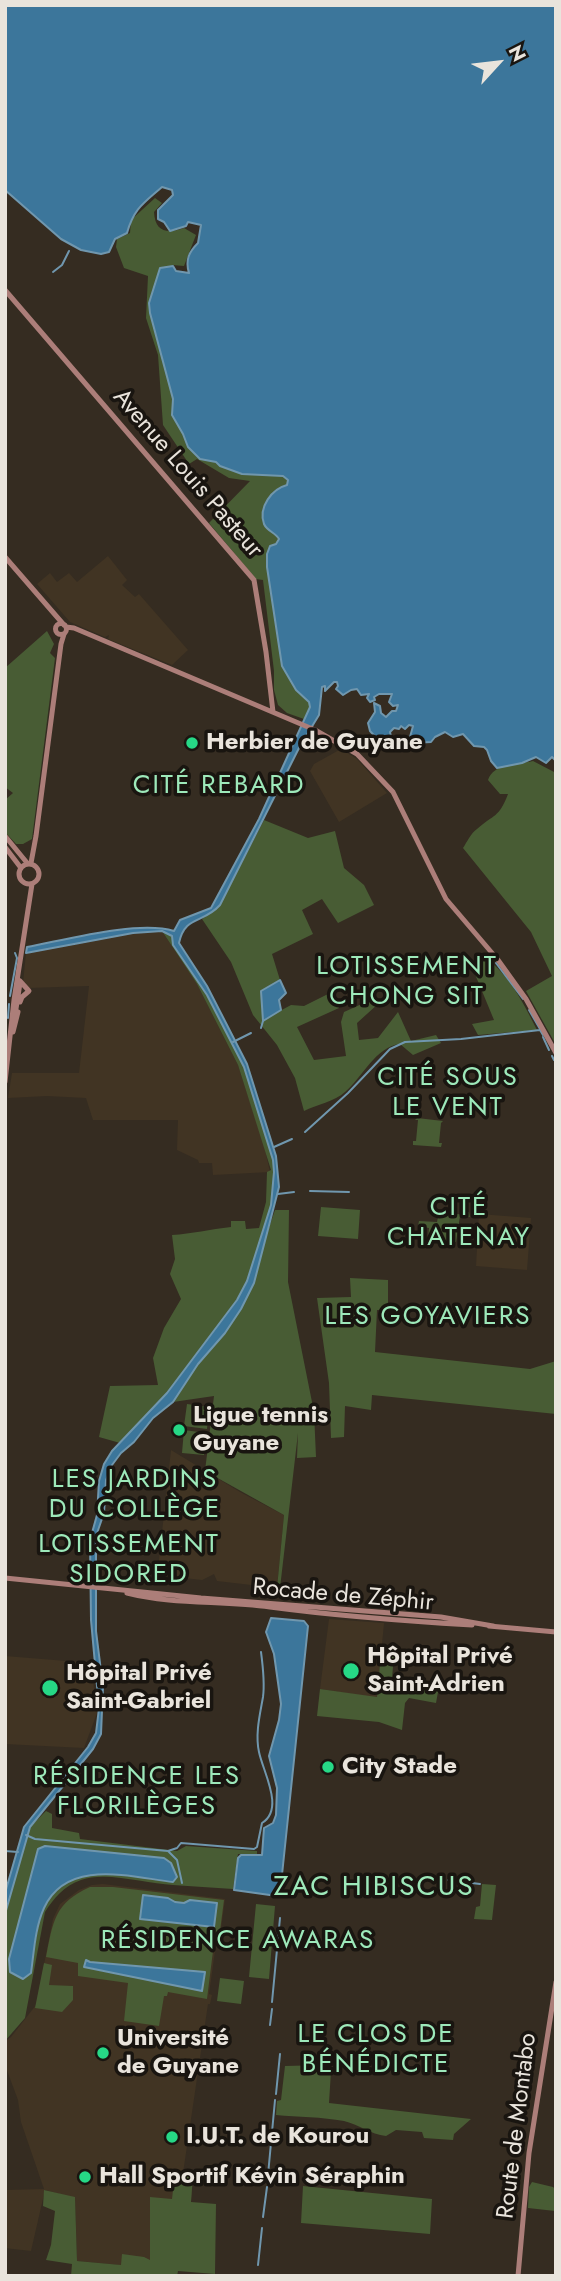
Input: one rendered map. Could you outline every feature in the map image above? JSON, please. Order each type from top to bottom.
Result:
[{"type":"main road","name":"Avenue Louis Pasteur","points":[[5,290],[254,580],[267,653],[273,712]]},
{"type":"main road","points":[[5,557],[55,614],[63,629],[31,864]]},
{"type":"main road","points":[[63,629],[77,630],[301,723],[357,754],[393,792],[446,899],[498,960],[526,999],[556,1053]]},
{"type":"main road","points":[[5,836],[39,876],[28,883]]},
{"type":"main road","points":[[5,847],[21,868]]},
{"type":"main road","points":[[5,1082],[29,892],[28,883],[19,874],[21,868],[31,864]]},
{"type":"main road","points":[[13,1032],[22,951]]},
{"type":"main road","points":[[10,1042],[22,997],[29,991],[20,981]]},
{"type":"main road","name":"Rocade de Zéphir","points":[[5,1578],[409,1614],[556,1632]]},
{"type":"main road","name":"Route de Montabo","points":[[519,2276],[527,2167],[556,1982]]},
{"type":"shaded area","points":[[108,556],[127,580],[122,585],[135,597],[139,594],[188,650],[172,665],[108,639],[109,635],[105,637],[70,622],[37,584],[50,573],[57,582],[69,573],[77,582]]},
{"type":"shaded area","points":[[341,749],[357,759],[387,793],[339,822],[310,771],[314,764]]},
{"type":"shaded area","points":[[162,931],[197,984],[238,1065],[270,1172],[213,1175],[212,1163],[199,1163],[177,1150],[178,1120],[93,1120],[86,1098],[8,1098],[12,1073],[79,1073],[89,986],[28,988],[23,983],[26,953],[133,933]]},
{"type":"shaded area","points":[[479,1214],[531,1218],[527,1270],[476,1266]]},
{"type":"shaded area","points":[[171,1450],[284,1515],[277,1588],[217,1581],[214,1574],[202,1580],[166,1576],[158,1569]]},
{"type":"shaded area","name":"Hôpital Privé Saint-Adrien","points":[[329,1619],[384,1623],[377,1698],[320,1689]]},
{"type":"shaded area","name":"Hôpital Privé Saint-Gabriel","points":[[5,1656],[91,1663],[97,1713],[84,1748],[5,1744]]},
{"type":"shaded area","name":"Université de Guyane","points":[[103,1884],[225,1899],[183,2173],[193,2175],[191,2202],[151,2268],[77,2261],[75,2198],[45,2190],[31,2251],[5,2248],[5,2190],[44,2189],[5,2065],[5,2041],[36,2005],[53,1919],[60,1904],[79,1890]]},
{"type":"green space","points":[[155,198],[162,203],[154,212],[159,227],[167,231],[184,228],[196,235],[184,266],[172,265],[176,271],[181,271],[291,437],[318,676],[311,709],[304,719],[287,713],[278,705],[274,690],[263,580],[256,579],[209,523],[250,481],[229,478],[197,459],[189,464],[163,425],[158,355],[146,318],[148,276],[124,268],[116,247],[117,239],[130,233],[131,220]]},
{"type":"green space","points":[[47,631],[54,644],[50,653],[55,658],[32,839],[16,844],[5,832],[5,800],[13,793],[5,787],[5,668]]},
{"type":"green space","points":[[533,761],[556,773],[556,1045],[526,991],[552,976],[531,932],[463,848],[471,835],[499,812],[505,802],[508,794],[500,794],[488,780],[491,774],[506,766]]},
{"type":"green space","points":[[264,820],[308,838],[335,831],[344,868],[364,885],[374,905],[338,923],[322,899],[302,910],[313,934],[272,954],[280,980],[261,991],[263,1020],[291,1005],[304,1006],[332,992],[339,1008],[297,1027],[314,1060],[346,1056],[341,1022],[344,1012],[375,998],[378,1004],[357,1023],[359,1040],[378,1038],[398,1012],[411,1041],[436,1035],[441,1043],[413,1055],[400,1044],[391,1046],[376,1057],[341,1095],[304,1111],[295,1078],[277,1045],[253,1015],[231,962],[202,919],[220,905]]},
{"type":"green space","points":[[162,931],[172,936],[207,995],[244,1067],[273,1160],[274,1190],[247,1281],[237,1300],[167,1393],[120,1443],[99,1437],[110,1386],[158,1385],[153,1358],[164,1328],[181,1299],[170,1274],[175,1259],[172,1235],[231,1227],[231,1221],[245,1221],[246,1229],[259,1228],[266,1202],[267,1172],[271,1170],[238,1065],[197,984]]},
{"type":"green space","points":[[485,958],[509,981],[537,1030],[478,1035],[472,1024],[494,1020],[472,967]]},
{"type":"green space","points":[[417,1118],[443,1121],[439,1143],[442,1143],[441,1147],[413,1145],[413,1141],[416,1141]]},
{"type":"green space","points":[[321,1207],[360,1210],[358,1239],[318,1236]]},
{"type":"green space","points":[[275,1210],[289,1210],[288,1282],[314,1412],[316,1457],[297,1458],[298,1433],[280,1588],[277,1588],[284,1515],[205,1471],[214,1396],[173,1402],[198,1364],[225,1333],[241,1309]]},
{"type":"green space","points":[[439,1212],[466,1215],[466,1212],[469,1212],[470,1217],[460,1216],[456,1242],[428,1239],[429,1228],[418,1226],[419,1221],[437,1222]]},
{"type":"green space","points":[[350,1278],[388,1280],[388,1310],[377,1310],[375,1352],[530,1369],[556,1361],[556,1414],[372,1395],[371,1410],[345,1406],[344,1437],[331,1438],[329,1383],[317,1298],[351,1297]]},
{"type":"green space","points":[[187,1404],[209,1407],[207,1429],[184,1426]]},
{"type":"green space","points":[[184,1430],[206,1433],[204,1455],[182,1453]]},
{"type":"green space","points":[[381,1652],[394,1654],[392,1679],[431,1684],[438,1692],[436,1703],[409,1698],[405,1703],[402,1730],[379,1722],[317,1716],[320,1689],[377,1697]]},
{"type":"green space","points":[[46,1811],[52,1814],[52,1828],[79,1833],[80,1839],[177,1851],[186,1846],[257,1851],[257,1855],[238,1854],[233,1889],[103,1877],[81,1880],[65,1889],[45,1912],[25,2018],[5,2041],[5,1914],[30,1827]],"holes":[[[38,1849],[164,1858],[171,1863],[172,1882],[101,1874],[68,1882],[55,1892],[44,1908],[35,1945],[9,1959]]]},
{"type":"green space","points":[[482,1884],[496,1885],[492,1920],[474,1919],[476,1907],[480,1906]]},
{"type":"green space","points":[[90,1887],[113,1887],[224,1900],[220,1931],[215,1933],[215,1936],[219,1937],[218,1942],[214,1943],[207,1999],[168,1992],[167,1996],[164,1996],[159,2026],[124,2021],[128,1983],[78,1976],[78,1963],[46,1957],[54,1924],[62,1907]]},
{"type":"green space","points":[[256,1904],[275,1906],[269,1979],[249,1977]]},
{"type":"green space","points":[[44,1963],[52,1965],[49,1985],[73,1986],[73,2000],[62,2012],[35,2008]]},
{"type":"green space","points":[[220,1978],[244,1981],[241,2004],[217,2001]]},
{"type":"green space","points":[[324,2065],[331,2071],[329,2103],[471,2119],[454,2134],[453,2140],[424,2138],[422,2132],[396,2130],[386,2136],[344,2121],[276,2115],[277,2101],[281,2100],[285,2066]]},
{"type":"green space","points":[[175,2173],[193,2176],[191,2202],[216,2204],[215,2274],[178,2271],[177,2276],[71,2276],[72,2264],[46,2260],[51,2245],[55,2211],[43,2206],[44,2190],[75,2197],[77,2261],[121,2265],[122,2254],[150,2260],[150,2197],[172,2199]]},
{"type":"green space","points":[[532,2182],[556,2190],[555,2211],[528,2208],[529,2187]]},
{"type":"green space","points":[[303,2186],[432,2199],[430,2234],[301,2223]]},
{"type":"water","points":[[5,5],[556,5],[556,761],[552,757],[546,763],[536,757],[497,768],[484,747],[474,746],[463,734],[453,737],[445,732],[431,742],[413,743],[410,737],[413,726],[409,725],[405,729],[401,726],[399,729],[394,728],[390,732],[392,742],[386,736],[381,743],[370,731],[368,723],[375,712],[374,703],[380,706],[381,713],[386,717],[396,711],[398,705],[393,706],[389,702],[392,694],[379,694],[370,702],[367,698],[369,694],[361,695],[357,689],[343,695],[336,689],[337,682],[325,691],[325,686],[322,687],[319,715],[300,746],[220,905],[190,924],[182,934],[179,943],[207,986],[247,1064],[276,1156],[279,1187],[254,1283],[241,1309],[225,1333],[198,1364],[173,1402],[153,1418],[134,1442],[121,1453],[106,1480],[104,1513],[96,1536],[96,1631],[103,1687],[101,1734],[93,1749],[30,1827],[5,1914],[5,1893],[24,1827],[88,1747],[96,1733],[99,1708],[91,1620],[90,1540],[97,1515],[99,1481],[104,1464],[112,1451],[167,1393],[237,1300],[247,1281],[271,1205],[274,1172],[273,1160],[244,1067],[207,995],[173,945],[172,936],[162,931],[133,933],[26,953],[27,947],[122,929],[159,928],[174,931],[180,920],[211,908],[259,819],[310,707],[282,666],[267,567],[270,546],[276,544],[279,539],[265,526],[263,511],[276,490],[287,485],[288,480],[283,476],[242,474],[216,462],[200,459],[188,447],[172,415],[173,399],[149,303],[160,268],[173,266],[176,271],[189,273],[189,256],[198,243],[201,225],[188,222],[186,226],[170,231],[164,222],[158,219],[158,210],[173,195],[172,190],[162,187],[136,212],[127,233],[115,239],[109,252],[101,254],[81,250],[61,239],[5,190]]},
{"type":"water","points":[[280,980],[286,993],[279,1000],[281,1010],[263,1021],[261,991]]},
{"type":"water","points":[[271,1618],[304,1621],[308,1626],[280,1894],[277,1896],[234,1890],[238,1858],[241,1855],[262,1855],[264,1828],[273,1823],[276,1815],[277,1788],[269,1756],[281,1704],[274,1654],[266,1632]]},
{"type":"water","points":[[45,1846],[164,1858],[171,1863],[177,1877],[173,1882],[101,1874],[68,1882],[54,1892],[44,1908],[37,1932],[31,1973],[23,1979],[10,1972],[9,1959],[38,1849]]},
{"type":"water","points":[[143,1895],[184,1903],[190,1900],[217,1903],[214,1927],[140,1919]]},
{"type":"water","points":[[86,1960],[205,1972],[202,1991],[84,1967]]},
{"type":"waterway","points":[[53,272],[62,265],[69,251]]},
{"type":"waterway","points":[[10,996],[17,958],[15,953]]},
{"type":"waterway","points":[[496,963],[523,999]]},
{"type":"waterway","points":[[8,1018],[9,1004]]},
{"type":"waterway","points":[[529,1010],[540,1029]]},
{"type":"waterway","points":[[261,1028],[263,1021]]},
{"type":"waterway","points":[[305,1132],[348,1093],[390,1049],[405,1042],[540,1030],[543,1035]]},
{"type":"waterway","points":[[233,1042],[251,1033]]},
{"type":"waterway","points":[[543,1037],[549,1050]]},
{"type":"waterway","points":[[552,1056],[554,1060]]},
{"type":"waterway","points":[[274,1147],[292,1139]]},
{"type":"waterway","points":[[310,1191],[349,1192]]},
{"type":"waterway","points":[[278,1194],[294,1192]]},
{"type":"waterway","points":[[168,1851],[177,1848],[181,1843],[254,1849],[257,1847],[262,1823],[269,1817],[272,1809],[271,1790],[258,1745],[258,1724],[264,1686],[261,1652]]},
{"type":"waterway","points":[[26,1835],[35,1839],[168,1851],[177,1860],[182,1883]]},
{"type":"waterway","points":[[5,1851],[18,1852]]},
{"type":"waterway","points":[[448,1880],[480,1884]]},
{"type":"waterway","points":[[272,2002],[280,1918]]},
{"type":"waterway","points":[[270,2025],[272,2009]]},
{"type":"waterway","points":[[276,2094],[280,2054]]},
{"type":"waterway","points":[[268,2175],[275,2100]]},
{"type":"waterway","points":[[263,2217],[267,2187]]},
{"type":"waterway","points":[[258,2265],[262,2228]]},
{"type":"place","name":"Herbier de Guyane","points":[[192,743]]},
{"type":"place","name":"Ligue tennis Guyane","points":[[179,1430]]},
{"type":"place","name":"Hôpital Privé Saint-Adrien","points":[[351,1671]]},
{"type":"place","name":"Hôpital Privé Saint-Gabriel","points":[[50,1688]]},
{"type":"place","name":"City Stade","points":[[328,1767]]},
{"type":"place","name":"Université de Guyane","points":[[103,2053]]},
{"type":"place","name":"I.U.T. de Kourou","points":[[172,2137]]},
{"type":"place","name":"Hall Sportif Kévin Séraphin","points":[[85,2177]]},
{"type":"district","name":"CITÉ REBARD","points":[[219,787]]},
{"type":"district","name":"LOTISSEMENT CHONG SIT","points":[[407,983]]},
{"type":"district","name":"CITÉ SOUS LE VENT","points":[[448,1094]]},
{"type":"district","name":"CITÉ CHATENAY","points":[[459,1224]]},
{"type":"district","name":"LES GOYAVIERS","points":[[428,1318]]},
{"type":"district","name":"LES JARDINS DU COLLÈGE","points":[[135,1496]]},
{"type":"district","name":"LOTISSEMENT SIDORED","points":[[129,1561]]},
{"type":"district","name":"RÉSIDENCE LES FLORILÈGES","points":[[137,1793]]},
{"type":"district","name":"ZAC HIBISCUS","points":[[374,1888]]},
{"type":"district","name":"RÉSIDENCE AWARAS","points":[[238,1942]]},
{"type":"district","name":"LE CLOS DE BÉNÉDICTE","points":[[376,2051]]}]
